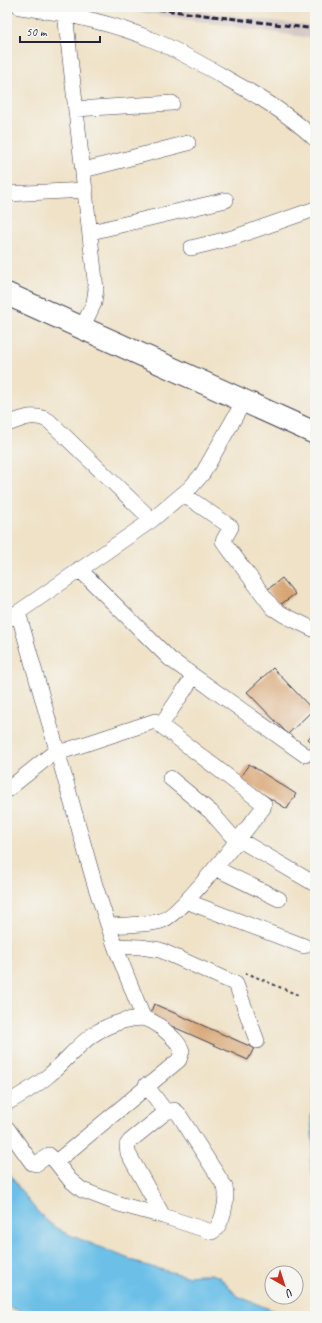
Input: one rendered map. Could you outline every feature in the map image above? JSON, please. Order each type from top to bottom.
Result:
[{"type":"highway","points":[[7,294],[315,433]]},
{"type":"street","points":[[20,7],[65,13],[152,39],[207,67],[284,114],[315,139]]},
{"type":"street","points":[[65,13],[91,232],[96,296],[82,328]]},
{"type":"street","points":[[76,110],[172,103]]},
{"type":"street","points":[[84,170],[188,144]]},
{"type":"street","points":[[7,194],[86,190]]},
{"type":"street","points":[[91,232],[226,200]]},
{"type":"street","points":[[191,248],[232,238],[315,209]]},
{"type":"street","points":[[143,1017],[108,926],[57,751],[12,616],[152,520],[183,494],[203,473],[244,401]]},
{"type":"street","points":[[7,424],[29,416],[43,417],[49,421],[152,520]]},
{"type":"street","points":[[183,494],[231,527],[223,541],[273,608],[315,630]]},
{"type":"street","points":[[79,569],[170,659],[305,755]]},
{"type":"street","points":[[161,725],[194,677]]},
{"type":"street","points":[[7,790],[57,751],[152,721],[161,725],[264,804],[263,808],[215,868],[173,914],[160,922],[108,926]]},
{"type":"street","points":[[170,778],[205,806],[227,832],[238,840],[315,884]]},
{"type":"street","points":[[215,868],[279,899]]},
{"type":"street","points":[[186,901],[304,946]]},
{"type":"street","points":[[115,946],[141,947],[160,950],[236,984],[257,1041]]},
{"type":"street","points":[[7,1103],[33,1088],[49,1075],[73,1051],[97,1032],[110,1025],[143,1017],[154,1022],[169,1034],[182,1051],[179,1060],[146,1085],[56,1162]]},
{"type":"street","points":[[146,1085],[166,1112]]},
{"type":"street","points":[[7,1128],[32,1163],[36,1164],[49,1155],[70,1180],[82,1190],[119,1204],[212,1232],[218,1228],[227,1199],[225,1187],[178,1113],[174,1110],[166,1112],[127,1145],[128,1153],[163,1216]]},
{"type":"path","points":[[236,984],[242,976],[249,974],[298,995]]},
{"type":"shaded area","points":[[106,7],[164,7],[315,26],[315,39]]},
{"type":"water","points":[[315,1082],[315,1185],[310,1161],[313,1147],[311,1119]]},
{"type":"water","points":[[7,1171],[40,1214],[47,1221],[65,1233],[144,1265],[186,1276],[211,1274],[220,1277],[237,1296],[287,1316],[75,1316],[71,1314],[34,1316],[7,1306]]},
{"type":"building","points":[[282,578],[295,594],[280,605],[267,590]]},
{"type":"building","points":[[273,668],[313,710],[288,734],[247,692]]},
{"type":"building","points":[[315,731],[315,745],[308,739]]},
{"type":"building","points":[[249,764],[296,794],[287,809],[239,779]]},
{"type":"building","points":[[154,1004],[254,1048],[248,1060],[149,1016]]},
{"type":"railway","points":[[141,7],[315,29]]}]
